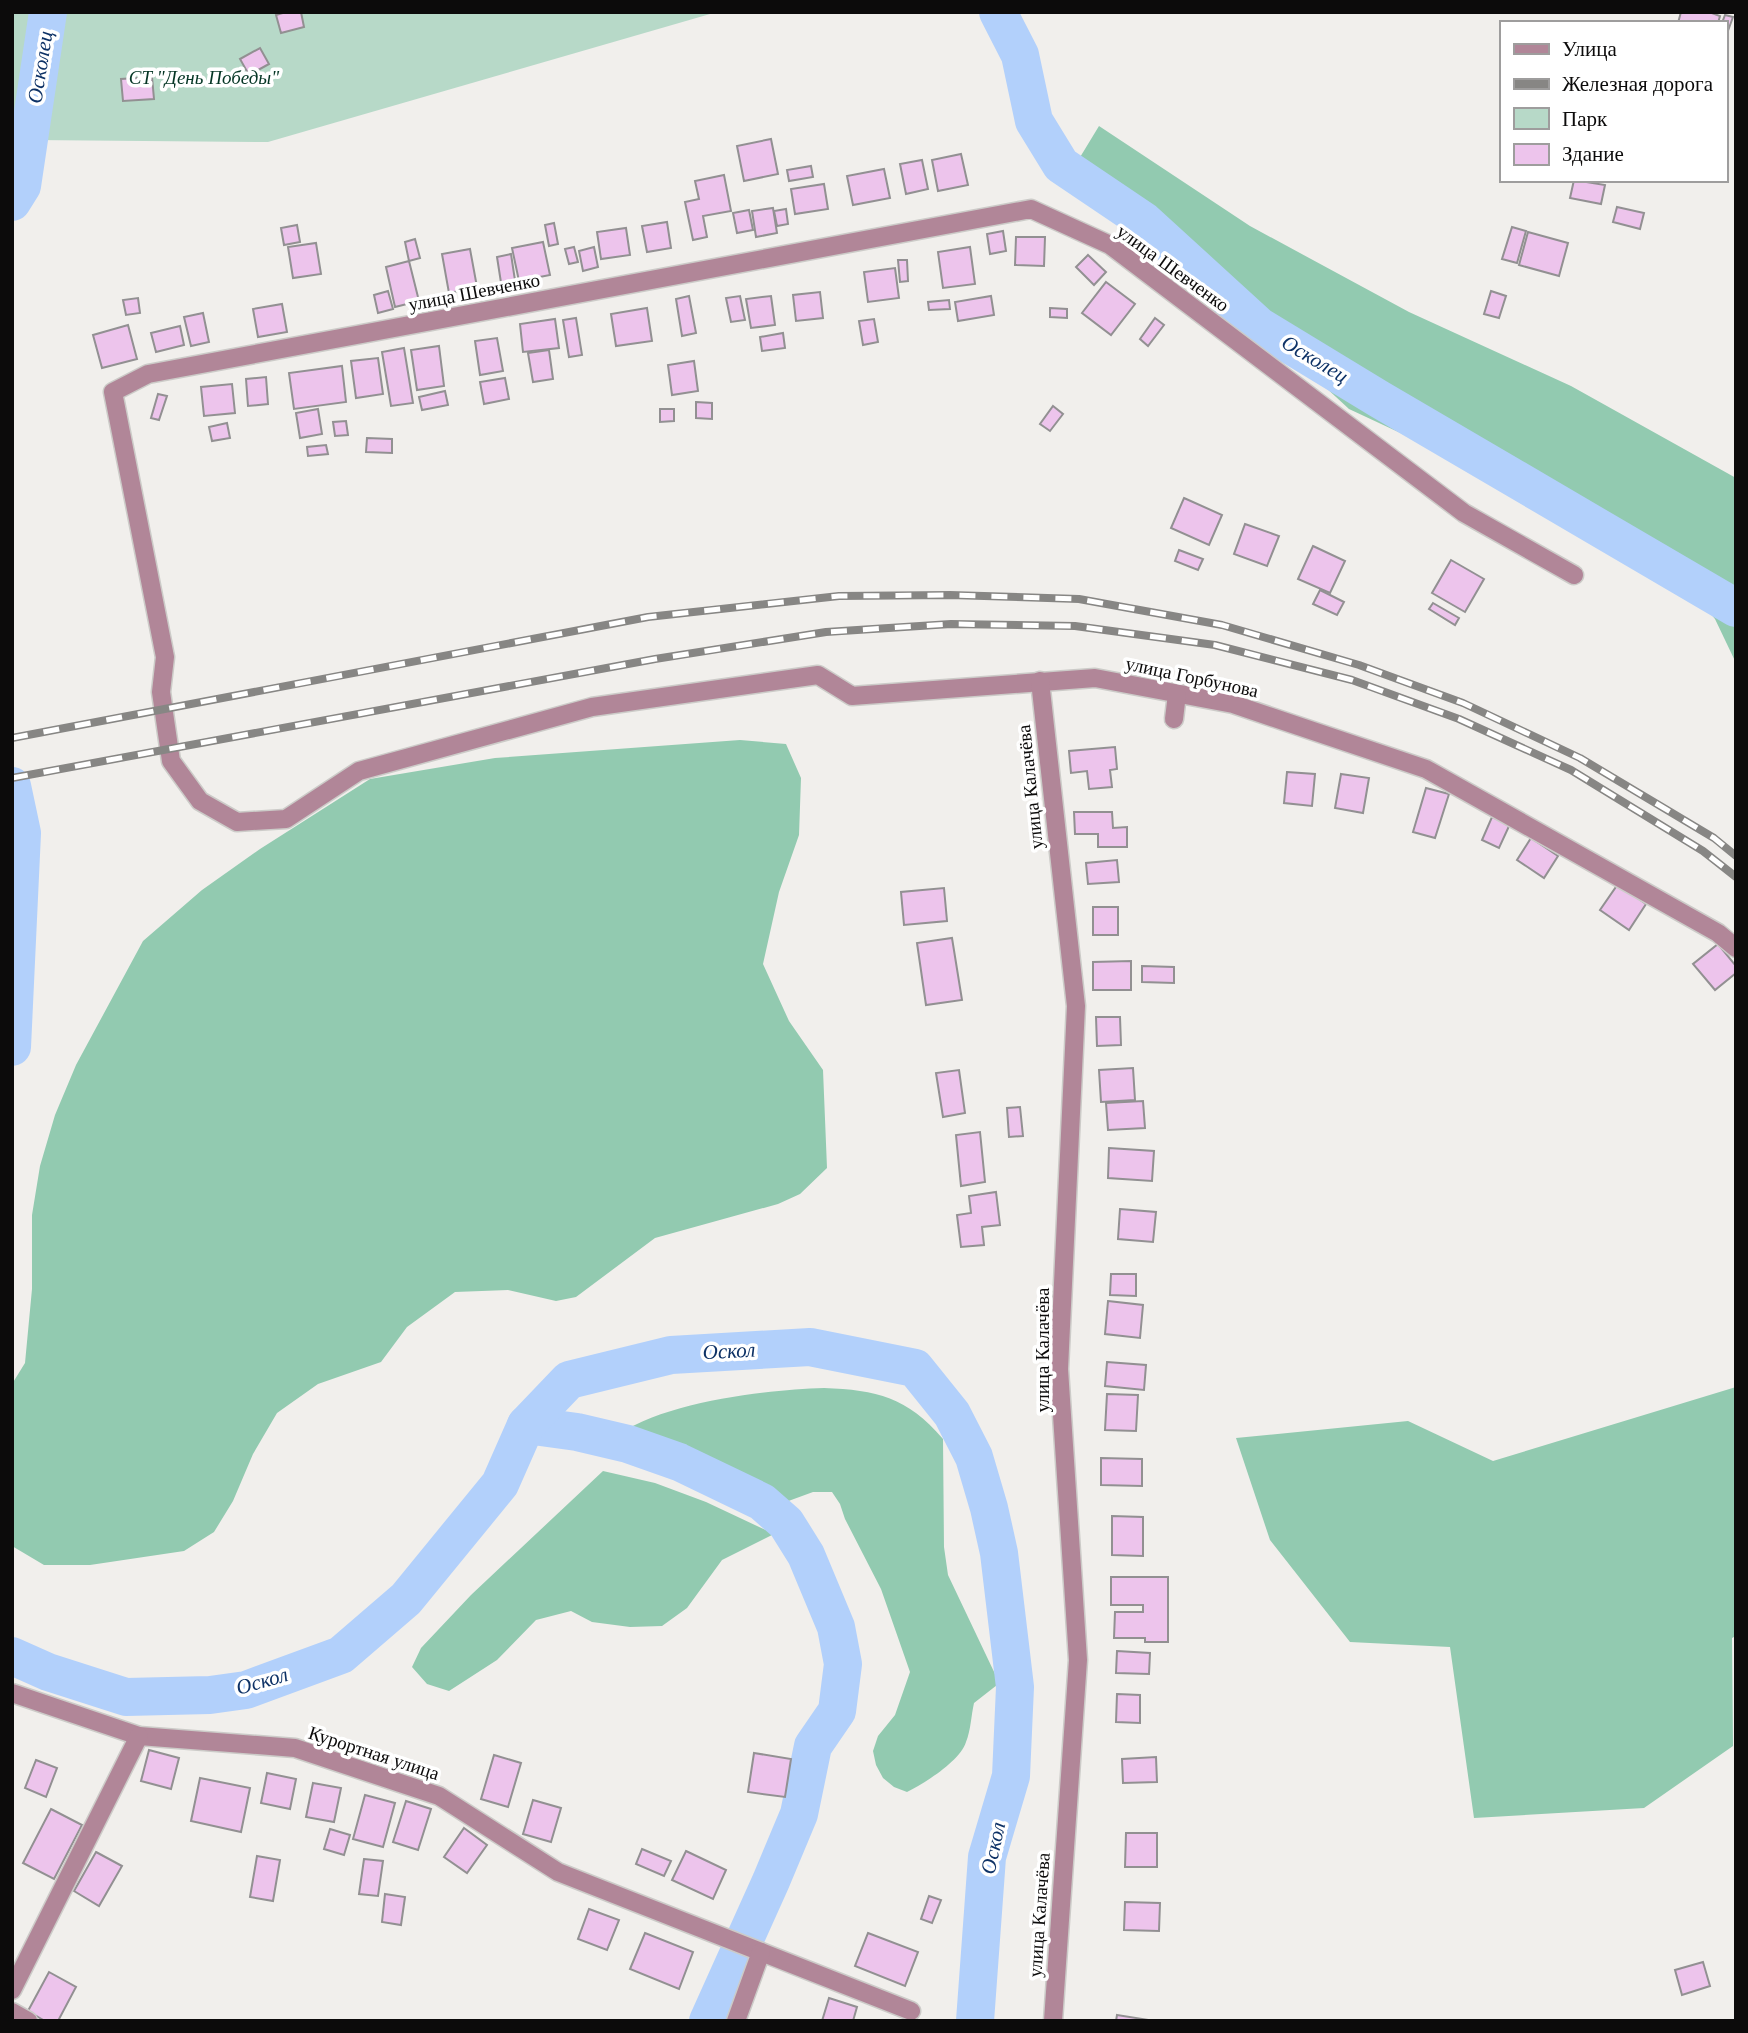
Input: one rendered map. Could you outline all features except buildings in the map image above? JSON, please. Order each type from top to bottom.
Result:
[{"type":"street","name":"улица Шевченко","points":[[592,707],[359,771],[286,819],[237,822],[200,801],[170,761],[161,692],[165,657],[113,392],[148,374],[1031,208],[1110,245],[1464,513],[1574,575]]},
{"type":"street","name":"улица Горбунова","points":[[592,707],[818,675],[852,696],[1095,678],[1233,704],[1426,769],[1718,933],[1736,948]]},
{"type":"street","name":"улица Калачёва","points":[[1040,681],[1076,1006],[1059,1369],[1078,1660],[1053,2021]]},
{"type":"street","points":[[1174,719],[1177,694]]},
{"type":"street","name":"Курортная улица","points":[[12,1693],[139,1736],[295,1748],[439,1796],[558,1872],[911,2011]]},
{"type":"street","points":[[12,1990],[139,1736]]},
{"type":"street","points":[[736,2021],[748,1947]]},
{"type":"street","points":[[12,2012],[28,2021]]},
{"type":"green space","points":[[12,12],[42,12],[18,184],[12,192]]},
{"type":"green space","name":"СТ \"День Победы\"","points":[[51,12],[717,12],[268,142],[32,140]]},
{"type":"green space","points":[[1099,126],[1250,226],[1409,312],[1571,386],[1736,478],[1736,663],[1715,619],[1692,591],[1661,565],[1579,524],[1499,479],[1349,409],[1256,323],[1176,269],[1068,177]]},
{"type":"green space","points":[[740,740],[786,744],[801,778],[799,835],[779,892],[763,964],[789,1021],[823,1070],[827,1168],[800,1194],[778,1204],[655,1238],[576,1297],[556,1301],[508,1290],[455,1292],[407,1327],[381,1362],[318,1384],[277,1413],[253,1454],[233,1501],[214,1532],[184,1551],[90,1565],[44,1565],[12,1546],[12,1384],[25,1363],[32,1289],[32,1215],[40,1166],[55,1115],[76,1065],[143,941],[202,890],[260,849],[370,779],[495,758]]},
{"type":"green space","points":[[1736,1387],[1733,1746],[1644,1808],[1474,1818],[1450,1647],[1350,1642],[1270,1540],[1236,1438],[1408,1421],[1493,1461]]},
{"type":"green space","points":[[824,1388],[875,1394],[904,1405],[943,1439],[944,1547],[948,1575],[996,1676],[997,1685],[974,1703],[966,1742],[957,1757],[941,1771],[907,1792],[894,1787],[883,1778],[873,1751],[878,1736],[895,1715],[910,1672],[881,1589],[832,1492],[813,1492],[783,1503],[715,1470],[664,1451],[612,1439],[632,1426],[684,1407],[743,1395]]},
{"type":"green space","points":[[603,1471],[655,1483],[706,1502],[774,1534],[722,1560],[687,1608],[662,1626],[630,1627],[592,1622],[571,1611],[536,1620],[497,1660],[449,1691],[427,1684],[412,1667],[421,1648],[471,1595]]},
{"type":"waterway","name":"Осколец","points":[[12,202],[22,186],[48,12]]},
{"type":"waterway","name":"Осколец","points":[[998,12],[1020,55],[1034,121],[1061,165],[1144,221],[1259,326],[1736,608]]},
{"type":"waterway","name":"Оскол","points":[[12,786],[22,833],[12,1047]]},
{"type":"waterway","name":"Оскол","points":[[12,1656],[48,1672],[126,1697],[210,1695],[246,1690],[341,1655],[406,1599],[500,1484],[526,1425],[569,1380],[671,1355],[810,1347],[915,1368],[952,1414],[974,1457],[999,1553],[1015,1687],[1011,1776],[987,1857],[975,2021]]},
{"type":"waterway","points":[[526,1425],[577,1432],[628,1444],[679,1462],[762,1502],[786,1523],[806,1555],[836,1627],[843,1664],[837,1711],[813,1746],[799,1814],[708,2021]]},
{"type":"railway","points":[[12,738],[648,617],[839,596],[950,595],[1079,599],[1222,625],[1359,665],[1463,703],[1580,758],[1714,838],[1736,856]]},
{"type":"railway","points":[[12,778],[655,659],[826,632],[951,624],[1075,626],[1215,645],[1352,680],[1459,719],[1571,770],[1703,851],[1736,877]]}]
